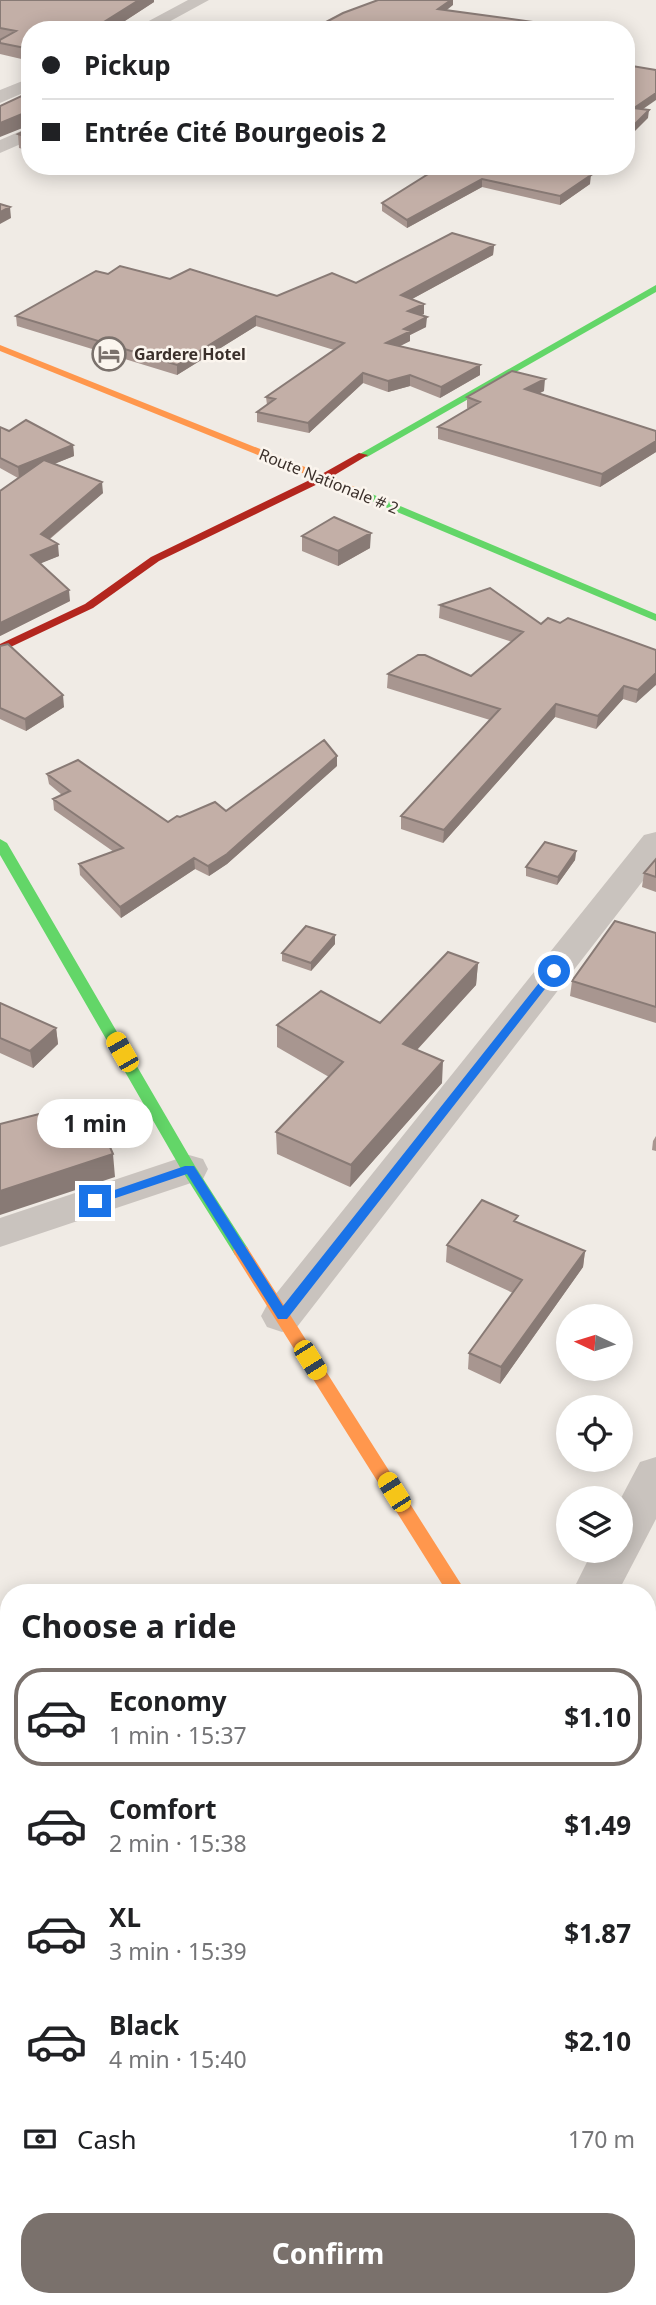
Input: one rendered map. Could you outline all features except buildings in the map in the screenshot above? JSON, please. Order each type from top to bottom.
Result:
[{"type":"main road","points":[[0,649],[89,606],[155,559],[324,477],[656,288]]},
{"type":"main road","name":"Route Nationale # 2","points":[[0,348],[324,477],[656,618]]},
{"type":"main road","points":[[0,842],[190,1169],[452,1584]]},
{"type":"street","points":[[158,21],[201,0]]},
{"type":"street","points":[[0,97],[21,87]]},
{"type":"street","points":[[0,146],[21,137]]},
{"type":"street","points":[[0,156],[21,146]]},
{"type":"street","points":[[282,1316],[656,842]]},
{"type":"street","points":[[0,1233],[190,1169]]},
{"type":"street","points":[[633,1520],[656,1475]]},
{"type":"street","points":[[600,1584],[610,1563]]},
{"type":"traffic: fast","points":[[363,455],[656,288]]},
{"type":"traffic: fast","points":[[356,491],[656,618]]},
{"type":"traffic: fast","points":[[0,843],[189,1169],[241,1251]]},
{"type":"traffic: slow","points":[[0,348],[356,491]]},
{"type":"traffic: slow","points":[[241,1251],[452,1584]]},
{"type":"traffic: jam","points":[[0,648],[89,606],[155,559],[324,477],[363,455]]},
{"type":"place","name":"Gardere Hotel","points":[[109,354]]},
{"type":"route","points":[[95,1201],[190,1169],[282,1316],[554,971]]}]
